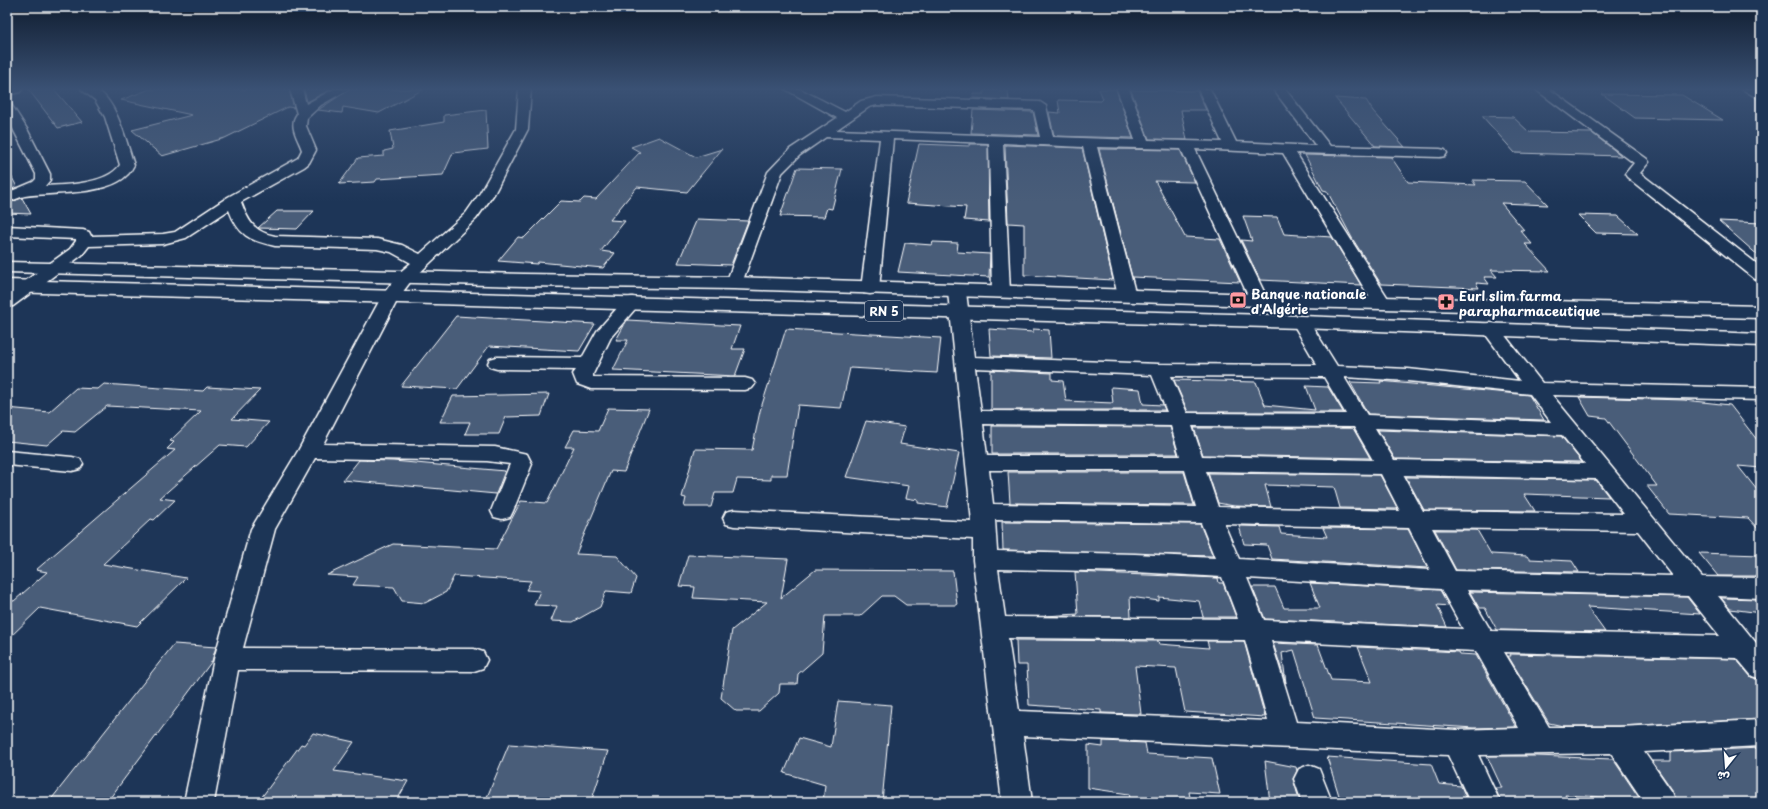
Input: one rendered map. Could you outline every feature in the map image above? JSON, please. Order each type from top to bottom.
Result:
[{"type":"main road","name":"RN 5","points":[[7,267],[406,277],[734,283],[870,289],[958,302],[1001,292],[1259,300],[1761,312]]},
{"type":"main road","name":"RN 5","points":[[7,286],[632,302],[958,302],[1301,322],[1490,328],[1761,340]]},
{"type":"street","points":[[7,198],[38,185],[43,180],[43,174],[20,127]]},
{"type":"street","points":[[22,192],[76,189],[123,173],[127,165],[115,127]]},
{"type":"street","points":[[84,241],[171,238],[180,235],[232,200],[290,170],[304,160],[308,150],[300,127]]},
{"type":"street","points":[[199,802],[227,659],[263,529],[309,451],[391,296],[406,277],[471,216],[487,194],[522,127]]},
{"type":"street","points":[[734,283],[768,187],[775,172],[795,152],[833,127]]},
{"type":"street","points":[[1045,127],[1048,141]]},
{"type":"street","points":[[1137,127],[1143,144]]},
{"type":"street","points":[[1222,127],[1231,146]]},
{"type":"street","points":[[1308,127],[1326,150]]},
{"type":"street","points":[[1593,127],[1642,162],[1632,174],[1761,275]]},
{"type":"street","points":[[824,134],[1440,153]]},
{"type":"street","points":[[870,289],[887,137]]},
{"type":"street","points":[[996,140],[1001,292]]},
{"type":"street","points":[[1089,143],[1127,296]]},
{"type":"street","points":[[1186,145],[1259,300]]},
{"type":"street","points":[[1287,149],[1382,303]]},
{"type":"street","points":[[232,200],[239,218],[247,232],[262,238],[275,241],[377,244],[396,248],[422,262]]},
{"type":"street","points":[[7,231],[70,233],[83,235],[84,241],[76,252],[7,302]]},
{"type":"street","points":[[632,302],[603,335],[583,378],[587,382],[666,385],[745,384]]},
{"type":"street","points":[[958,302],[978,463],[984,521],[985,560],[1008,723],[1017,802]]},
{"type":"street","points":[[1301,322],[1389,469],[1418,521],[1448,580],[1542,740]]},
{"type":"street","points":[[1490,328],[1536,390],[1761,668]]},
{"type":"street","points":[[497,362],[589,364]]},
{"type":"street","points":[[965,362],[1159,370],[1330,371],[1408,375],[1536,390],[1761,394]]},
{"type":"street","points":[[1159,370],[1180,420],[1210,514],[1255,630],[1286,734]]},
{"type":"street","points":[[973,417],[1361,421],[1568,429]]},
{"type":"street","points":[[309,451],[455,454],[494,453],[513,456],[520,459],[521,464],[502,511]]},
{"type":"street","points":[[7,458],[72,464]]},
{"type":"street","points":[[978,463],[1193,464],[1603,472]]},
{"type":"street","points":[[734,518],[984,521],[1210,514],[1418,521],[1644,523]]},
{"type":"street","points":[[985,560],[1135,563],[1448,580],[1761,588]]},
{"type":"street","points":[[994,627],[1255,630],[1483,640],[1744,648]]},
{"type":"street","points":[[227,659],[474,660]]},
{"type":"street","points":[[1008,723],[1286,734],[1457,743],[1542,740],[1619,740],[1761,733]]},
{"type":"street","points":[[1619,740],[1661,802]]},
{"type":"street","points":[[1457,743],[1485,802]]},
{"type":"building","points":[[145,127],[248,127],[225,138],[162,156],[132,130]]},
{"type":"building","points":[[415,127],[487,127],[488,149],[453,153],[443,175],[377,179],[375,182],[339,184],[358,158],[384,156],[384,151],[393,149],[390,131]]},
{"type":"building","points":[[972,127],[1036,127],[1038,135],[971,133]]},
{"type":"building","points":[[1052,127],[1129,127],[1133,138],[1054,136]]},
{"type":"building","points":[[1145,127],[1184,127],[1187,140],[1149,139]]},
{"type":"building","points":[[1359,127],[1387,127],[1405,147],[1375,146]]},
{"type":"building","points":[[1492,127],[1523,127],[1529,132],[1592,133],[1622,156],[1515,153]]},
{"type":"building","points":[[659,137],[696,157],[722,149],[687,192],[637,187],[610,220],[625,221],[601,251],[615,253],[603,268],[538,262],[537,264],[498,261],[518,237],[524,238],[561,201],[580,202],[584,198],[596,199],[640,152],[631,147]]},
{"type":"building","points":[[919,144],[970,146],[970,144],[988,144],[989,222],[964,220],[966,207],[906,203]]},
{"type":"building","points":[[1005,145],[1082,148],[1113,280],[1024,275],[1024,224],[1008,223]]},
{"type":"building","points":[[1099,149],[1180,150],[1195,182],[1155,181],[1185,237],[1220,239],[1240,282],[1132,277]]},
{"type":"building","points":[[1305,155],[1391,157],[1408,182],[1476,185],[1472,180],[1525,181],[1548,205],[1501,203],[1524,230],[1520,230],[1532,244],[1525,244],[1550,271],[1491,270],[1497,277],[1484,277],[1489,284],[1476,283],[1479,288],[1381,284],[1352,238],[1327,191],[1323,190]]},
{"type":"building","points":[[7,168],[17,187],[7,191]]},
{"type":"building","points":[[797,168],[842,169],[832,209],[827,208],[824,217],[780,216]]},
{"type":"building","points":[[22,198],[31,214],[7,213],[7,203]]},
{"type":"building","points":[[277,211],[314,211],[297,229],[258,228]]},
{"type":"building","points":[[1578,215],[1618,216],[1638,234],[1596,233]]},
{"type":"building","points":[[1243,216],[1277,217],[1284,234],[1332,237],[1361,285],[1260,280],[1241,240],[1252,241]]},
{"type":"building","points":[[697,219],[748,221],[731,265],[678,263]]},
{"type":"building","points":[[1719,221],[1761,223],[1761,258]]},
{"type":"building","points":[[933,242],[958,243],[957,252],[990,254],[989,277],[898,272],[905,243],[932,245]]},
{"type":"building","points":[[456,316],[595,324],[579,351],[489,346],[457,389],[401,386]]},
{"type":"building","points":[[627,320],[740,326],[732,349],[745,349],[735,376],[613,370],[628,340],[616,340]]},
{"type":"building","points":[[786,329],[941,338],[937,373],[850,368],[841,408],[798,405],[787,475],[771,475],[771,480],[737,479],[733,493],[715,493],[711,507],[684,507],[686,498],[682,497],[695,449],[752,450],[760,411]]},
{"type":"building","points":[[989,329],[1033,332],[1033,329],[1049,330],[1051,358],[991,356]]},
{"type":"building","points":[[991,370],[1052,373],[1052,380],[1063,381],[1066,401],[1113,403],[1111,387],[1140,389],[1143,404],[1163,405],[1165,410],[991,410]]},
{"type":"building","points":[[1174,380],[1256,382],[1265,405],[1315,410],[1306,386],[1328,387],[1343,412],[1188,412]]},
{"type":"building","points":[[1380,381],[1529,395],[1544,420],[1368,414],[1350,382],[1381,383]]},
{"type":"building","points":[[104,384],[203,391],[207,387],[260,390],[232,419],[269,422],[246,447],[220,445],[160,498],[175,500],[154,520],[151,519],[103,564],[186,578],[137,626],[40,608],[7,640],[7,600],[14,601],[47,572],[36,570],[175,450],[167,449],[174,442],[170,441],[201,411],[107,406],[75,432],[63,431],[47,445],[7,441],[7,408],[49,412],[76,388],[98,389]]},
{"type":"building","points":[[549,394],[541,416],[506,417],[499,434],[465,434],[470,422],[440,422],[453,396]]},
{"type":"building","points":[[1579,397],[1684,400],[1730,405],[1761,445],[1761,468],[1738,466],[1761,495],[1761,532],[1748,518],[1669,514],[1647,486],[1657,486],[1606,418],[1590,416]]},
{"type":"building","points":[[608,408],[649,409],[624,472],[611,471],[576,554],[617,556],[636,578],[631,593],[606,591],[600,607],[573,622],[551,621],[557,606],[534,605],[540,591],[526,590],[531,581],[454,576],[446,592],[425,603],[402,601],[394,587],[353,585],[358,577],[327,575],[393,544],[496,549],[521,501],[547,503],[574,447],[565,447],[574,430],[598,431]]},
{"type":"building","points":[[866,421],[905,427],[900,444],[959,453],[947,507],[918,503],[918,500],[906,498],[909,486],[846,477]]},
{"type":"building","points":[[992,426],[1170,427],[1178,454],[992,454]]},
{"type":"building","points":[[1194,428],[1353,428],[1370,458],[1203,455]]},
{"type":"building","points":[[1378,430],[1561,436],[1582,462],[1395,459]]},
{"type":"building","points":[[359,460],[393,461],[505,471],[496,494],[343,480]]},
{"type":"building","points":[[1008,472],[1184,472],[1194,505],[1010,503]]},
{"type":"building","points":[[1208,473],[1380,475],[1398,509],[1340,508],[1334,487],[1265,485],[1271,507],[1234,506],[1218,503]]},
{"type":"building","points":[[1406,477],[1596,480],[1609,497],[1524,494],[1535,511],[1424,510]]},
{"type":"building","points":[[1002,522],[1200,524],[1213,556],[1003,550]]},
{"type":"building","points":[[1239,526],[1279,527],[1281,534],[1327,537],[1323,528],[1408,529],[1428,568],[1272,559],[1267,545],[1244,544]]},
{"type":"building","points":[[1435,530],[1477,530],[1491,554],[1527,556],[1529,559],[1572,561],[1579,572],[1456,570]]},
{"type":"building","points":[[1699,553],[1761,555],[1761,576],[1718,576]]},
{"type":"building","points":[[688,555],[788,559],[781,598],[815,570],[953,571],[957,605],[906,605],[894,596],[882,596],[860,616],[825,616],[822,653],[798,674],[797,684],[780,684],[779,693],[759,711],[736,711],[721,698],[732,630],[767,602],[693,598],[695,587],[679,586]]},
{"type":"building","points":[[1075,572],[1218,578],[1219,583],[1223,583],[1236,617],[1203,617],[1199,601],[1159,597],[1159,601],[1130,597],[1131,617],[1045,616],[1078,614]]},
{"type":"building","points":[[1310,583],[1440,590],[1449,606],[1437,605],[1447,627],[1265,619],[1252,587],[1275,587],[1284,608],[1320,608]]},
{"type":"building","points":[[1470,592],[1687,597],[1700,614],[1587,607],[1605,632],[1497,630],[1485,608],[1479,608]]},
{"type":"building","points":[[1721,598],[1761,599],[1761,613],[1730,609]]},
{"type":"building","points":[[1016,640],[1158,641],[1159,644],[1209,648],[1207,641],[1244,641],[1265,717],[1185,712],[1176,668],[1135,666],[1141,714],[1101,713],[1101,710],[1029,705],[1027,665],[1017,665]]},
{"type":"building","points":[[1273,643],[1318,645],[1331,680],[1372,682],[1358,647],[1459,652],[1460,654],[1476,655],[1516,727],[1474,728],[1315,718],[1294,650],[1282,653],[1286,683]]},
{"type":"building","points":[[174,644],[216,647],[212,661],[107,802],[49,802]]},
{"type":"building","points":[[1510,654],[1736,659],[1751,677],[1761,680],[1761,719],[1619,726],[1563,726],[1549,723],[1508,656],[1511,656]]},
{"type":"building","points":[[838,701],[891,705],[882,802],[823,802],[825,785],[784,773],[799,738],[831,747]]},
{"type":"building","points":[[313,733],[354,742],[334,771],[408,781],[396,802],[258,802],[301,744],[304,745]]},
{"type":"building","points":[[1103,741],[1145,743],[1147,754],[1212,758],[1220,794],[1189,792],[1191,802],[1131,802],[1129,794],[1088,788],[1088,745],[1103,747]]},
{"type":"building","points":[[509,744],[608,751],[591,802],[485,802]]},
{"type":"building","points":[[1761,748],[1761,802],[1677,802],[1673,791],[1652,761],[1671,761],[1671,752]]},
{"type":"building","points":[[1487,756],[1613,759],[1642,802],[1609,802],[1606,797],[1565,795],[1568,802],[1509,802],[1507,799],[1507,802],[1501,802],[1495,788],[1502,788]]},
{"type":"building","points":[[1327,757],[1431,764],[1439,784],[1461,786],[1468,802],[1341,802]]},
{"type":"building","points":[[1265,761],[1296,767],[1297,771],[1293,779],[1300,802],[1270,802]]},
{"type":"place","name":"Banque nationale d'Algérie","points":[[1238,300]]},
{"type":"place","name":"Eurl slim farma parapharmaceutique","points":[[1446,302]]}]
